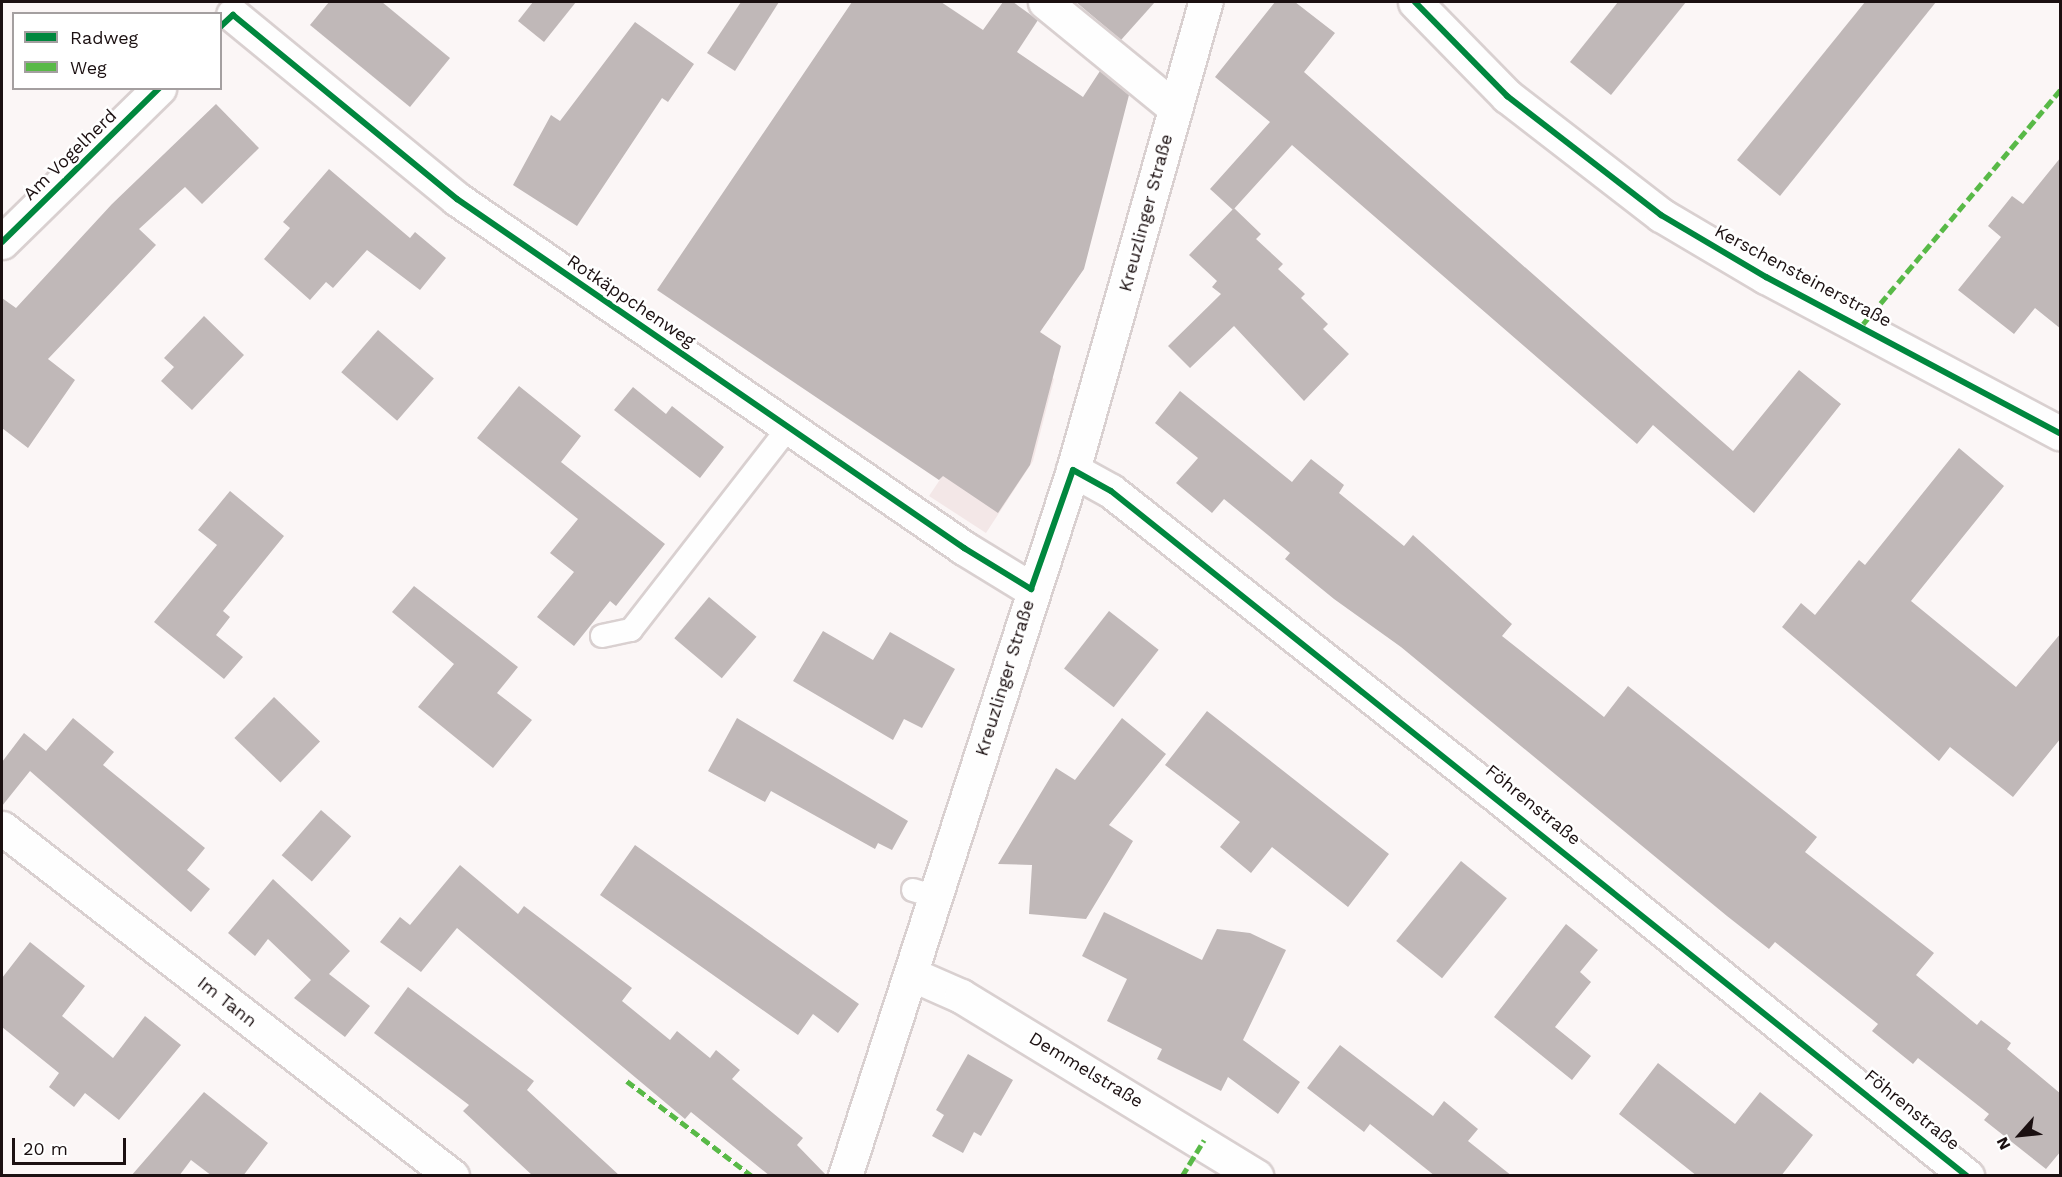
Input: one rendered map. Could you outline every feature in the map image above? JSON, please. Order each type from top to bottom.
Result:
[{"type":"street","points":[[1045,2],[1175,108]]},
{"type":"street","name":"Kreuzlinger Straße","points":[[845,1176],[911,974],[924,893],[1072,470],[1205,2]]},
{"type":"street","name":"Kerschensteinerstraße","points":[[1415,2],[1507,96],[1661,214],[1766,277],[2061,433]]},
{"type":"street","name":"Rotkäppchenweg","points":[[233,14],[457,199],[1031,589]]},
{"type":"street","name":"Am Vogelherd","points":[[2,242],[157,90]]},
{"type":"street","name":"Föhrenstraße","points":[[1072,470],[1111,491],[1481,783],[1967,1176]]},
{"type":"street","name":"Im Tann","points":[[2,828],[452,1176]]},
{"type":"street","name":"Demmelstraße","points":[[911,974],[961,996],[1256,1176]]},
{"type":"lane","points":[[602,636],[631,630],[790,426]]},
{"type":"shaded area","points":[[1022,357],[1054,379],[1033,461],[986,533],[929,496]]},
{"type":"building","points":[[329,2],[382,2],[450,58],[410,107],[310,25]]},
{"type":"building","points":[[533,2],[576,2],[544,42],[518,21]]},
{"type":"building","points":[[741,2],[779,2],[735,71],[707,53]]},
{"type":"building","points":[[852,2],[941,2],[983,30],[1003,2],[1013,2],[1038,20],[1017,52],[1083,97],[1100,71],[1129,95],[1084,269],[1040,332],[1061,346],[1030,465],[998,513],[943,476],[939,480],[657,290]]},
{"type":"building","points":[[1076,2],[1155,2],[1121,40]]},
{"type":"building","points":[[1275,2],[1295,2],[1335,33],[1304,72],[1733,451],[1799,370],[1841,404],[1754,513],[1653,425],[1637,444],[1292,145],[1233,210],[1210,189],[1270,122],[1215,77]]},
{"type":"building","points":[[1618,2],[1686,2],[1611,95],[1570,62]]},
{"type":"building","points":[[1865,2],[1936,2],[1780,196],[1737,160]]},
{"type":"building","points":[[635,22],[694,64],[668,102],[662,98],[577,226],[513,185],[551,115],[560,121]]},
{"type":"building","points":[[216,104],[259,148],[202,204],[185,187],[139,229],[156,245],[48,359],[75,380],[28,448],[2,428],[2,298],[16,308],[112,204]]},
{"type":"building","points":[[2061,157],[2061,329],[2035,308],[2014,334],[1958,290],[2001,237],[1988,226],[2012,196],[2023,204]]},
{"type":"building","points":[[329,169],[410,238],[415,232],[446,258],[420,290],[367,250],[333,288],[326,282],[310,300],[264,259],[290,228],[283,222]]},
{"type":"building","points":[[1234,208],[1261,234],[1256,239],[1283,264],[1278,269],[1305,294],[1301,298],[1328,324],[1323,329],[1349,354],[1304,401],[1234,326],[1190,368],[1168,346],[1221,294],[1212,287],[1217,281],[1189,255]]},
{"type":"building","points":[[204,316],[244,355],[192,410],[161,381],[174,367],[164,358]]},
{"type":"building","points":[[378,330],[434,379],[397,421],[341,372]]},
{"type":"building","points":[[519,386],[581,436],[561,462],[665,544],[616,606],[610,601],[574,646],[537,617],[574,572],[550,553],[578,519],[477,438]]},
{"type":"building","points":[[633,387],[666,414],[672,406],[724,447],[700,478],[614,410]]},
{"type":"building","points":[[1180,391],[1292,482],[1311,459],[1344,485],[1339,493],[1404,546],[1413,535],[1512,624],[1502,636],[1604,717],[1628,686],[1817,837],[1805,852],[1934,953],[1916,975],[1977,1025],[1981,1020],[2011,1043],[2007,1049],[2061,1094],[2061,1151],[2046,1169],[1984,1120],[1989,1114],[1918,1058],[1913,1064],[1872,1031],[1878,1024],[1775,942],[1769,949],[1401,647],[1334,599],[1285,559],[1290,553],[1224,499],[1212,513],[1176,483],[1198,458],[1155,423]]},
{"type":"building","points":[[1959,448],[2004,486],[1911,601],[2016,687],[2061,633],[2061,738],[2013,797],[1950,747],[1939,761],[1782,627],[1801,603],[1815,615],[1859,560],[1865,565]]},
{"type":"building","points":[[230,491],[284,536],[223,611],[230,617],[216,635],[243,657],[224,679],[154,622],[217,545],[198,530]]},
{"type":"building","points":[[414,586],[518,667],[497,693],[532,720],[493,768],[418,707],[454,664],[392,612]]},
{"type":"building","points":[[709,597],[756,637],[722,678],[674,638]]},
{"type":"building","points":[[1109,611],[1159,650],[1114,707],[1064,669]]},
{"type":"building","points":[[823,631],[873,660],[890,632],[955,669],[922,728],[904,719],[893,740],[793,681]]},
{"type":"building","points":[[274,697],[320,741],[280,782],[234,738]]},
{"type":"building","points":[[1207,711],[1389,854],[1348,907],[1272,847],[1251,873],[1220,847],[1240,822],[1165,765]]},
{"type":"building","points":[[73,718],[114,752],[103,765],[205,848],[187,870],[210,889],[191,912],[30,771],[2,806],[2,762],[24,733],[46,751]]},
{"type":"building","points":[[737,718],[908,821],[892,850],[878,843],[875,849],[771,791],[765,802],[708,771]]},
{"type":"building","points":[[1122,718],[1166,754],[1109,825],[1133,841],[1086,919],[1029,914],[1032,865],[998,864],[1056,768],[1075,780]]},
{"type":"building","points":[[321,810],[351,836],[312,882],[282,855]]},
{"type":"building","points":[[635,845],[859,1004],[838,1033],[813,1014],[798,1035],[600,895]]},
{"type":"building","points":[[1461,861],[1507,898],[1442,978],[1396,941]]},
{"type":"building","points":[[460,865],[518,914],[524,906],[632,988],[622,1001],[670,1040],[677,1031],[710,1058],[716,1050],[740,1070],[732,1079],[803,1138],[797,1145],[827,1176],[770,1176],[691,1112],[685,1119],[457,928],[421,972],[380,942],[400,917],[410,925]]},
{"type":"building","points":[[273,879],[350,951],[329,974],[370,1006],[345,1037],[294,998],[311,980],[268,939],[255,956],[228,933]]},
{"type":"building","points":[[1104,912],[1202,960],[1217,929],[1250,933],[1286,950],[1243,1040],[1300,1082],[1278,1114],[1228,1077],[1221,1091],[1157,1059],[1162,1049],[1107,1021],[1127,979],[1082,956]]},
{"type":"building","points":[[1566,924],[1598,950],[1580,972],[1591,982],[1555,1027],[1591,1056],[1572,1080],[1494,1017]]},
{"type":"building","points":[[30,942],[85,986],[62,1016],[113,1058],[145,1016],[181,1045],[119,1120],[85,1093],[74,1107],[49,1087],[59,1073],[2,1027],[2,978]]},
{"type":"building","points":[[408,987],[534,1081],[527,1090],[620,1176],[533,1176],[463,1111],[469,1105],[374,1033]]},
{"type":"building","points":[[1340,1045],[1433,1116],[1444,1101],[1478,1129],[1468,1141],[1512,1176],[1435,1176],[1370,1124],[1364,1132],[1307,1088]]},
{"type":"building","points":[[968,1054],[1013,1080],[981,1136],[974,1132],[963,1153],[932,1136],[944,1115],[936,1110]]},
{"type":"building","points":[[1658,1063],[1735,1124],[1760,1092],[1813,1135],[1781,1176],[1697,1176],[1619,1114]]},
{"type":"building","points":[[204,1092],[268,1143],[243,1176],[212,1176],[191,1160],[179,1176],[131,1176]]},
{"type":"marked path","points":[[1863,324],[2060,90]]},
{"type":"marked path","points":[[627,1081],[752,1176]]},
{"type":"marked path","points":[[1182,1176],[1204,1140]]},
{"type":"cycle path","points":[[1415,2],[1507,96],[1661,215],[1766,277],[2060,433]]},
{"type":"cycle path","points":[[222,25],[233,15],[457,199],[964,548],[1031,589],[1073,470],[1111,491],[1967,1176]]},
{"type":"cycle path","points":[[2,242],[157,90]]}]
